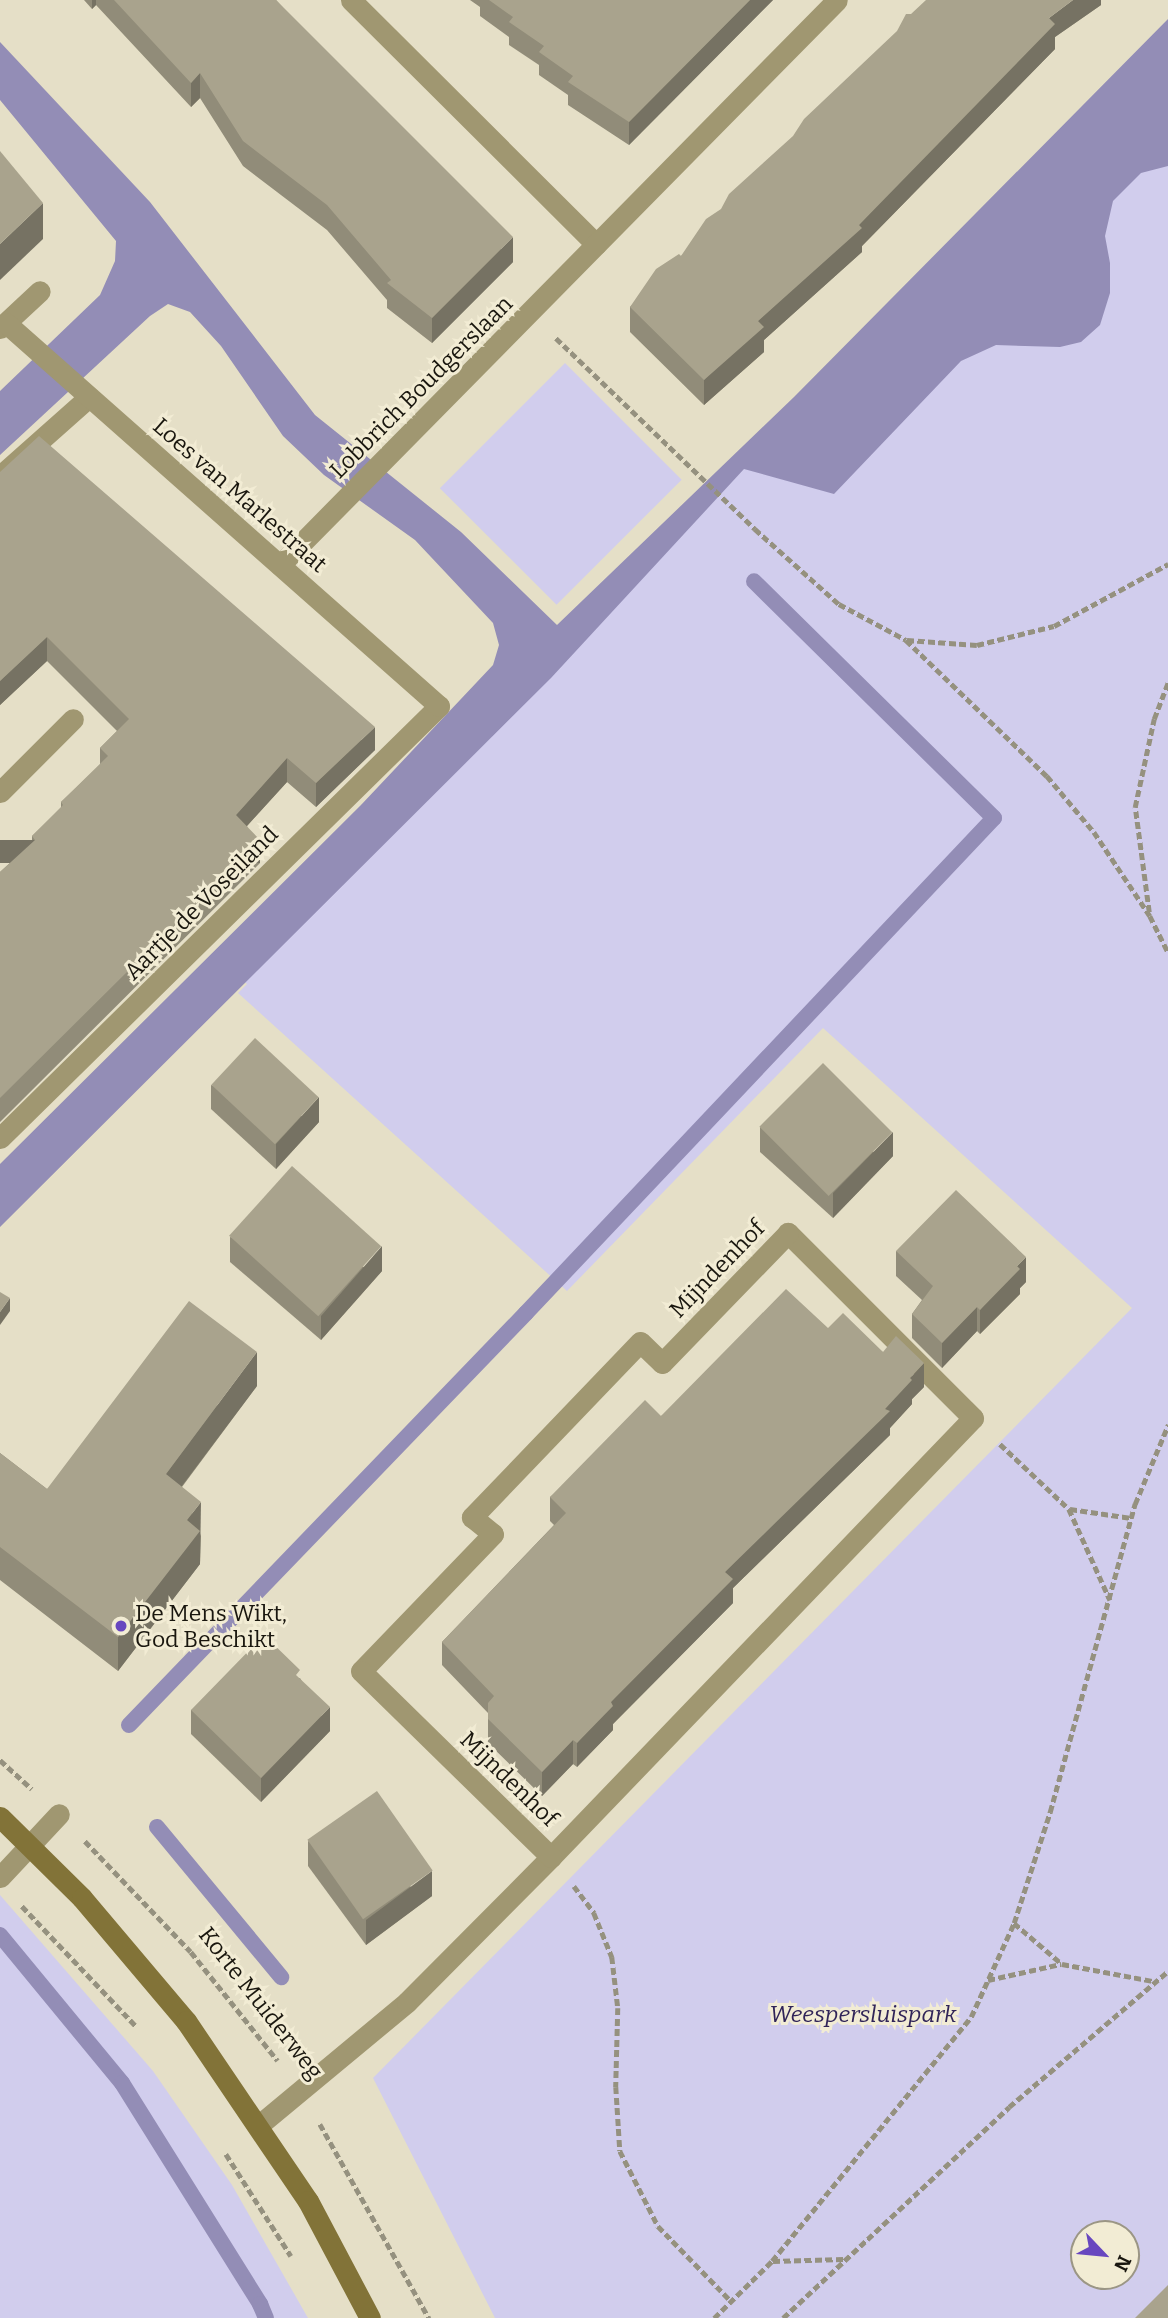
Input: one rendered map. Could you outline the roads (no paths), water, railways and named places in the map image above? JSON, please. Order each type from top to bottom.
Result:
[{"type":"main road","points":[[0,1817],[31,1844],[82,1898],[186,2021],[308,2201],[370,2318]]},
{"type":"street","points":[[351,0],[596,244]]},
{"type":"street","name":"Lobbrich Boudgerslaan","points":[[280,565],[837,0]]},
{"type":"street","name":"Loes van Marlestraat","points":[[40,291],[3,325],[22,338],[439,706]]},
{"type":"street","points":[[0,476],[89,397]]},
{"type":"street","name":"Aartje de Voseiland","points":[[0,1139],[439,706]]},
{"type":"street","points":[[0,792],[73,719]]},
{"type":"street","name":"Mijndenhof","points":[[259,2125],[407,2002],[551,1857],[973,1418],[788,1233],[662,1363],[640,1342],[472,1517],[493,1534],[361,1671],[551,1857]]},
{"type":"street","points":[[0,1877],[59,1814]]},
{"type":"waterway","points":[[129,1725],[526,1313],[994,818],[754,581]]},
{"type":"waterway","points":[[157,1827],[281,1977]]},
{"type":"waterway","points":[[0,1935],[122,2083],[260,2304],[266,2318]]},
{"type":"place","name":"De Mens Wikt, God Beschikt","points":[[121,1626]]},
{"type":"park label","name":"Weespersluispark","points":[[863,2014]]}]
